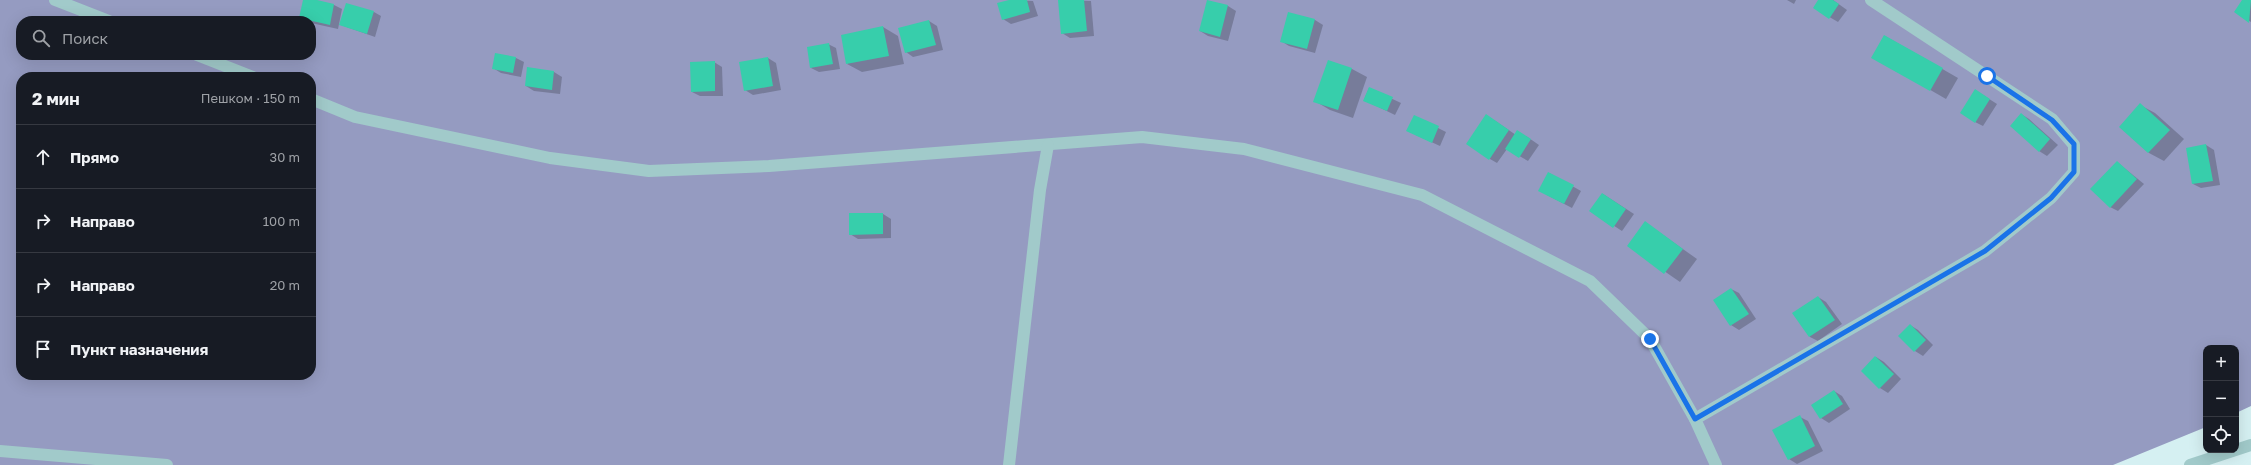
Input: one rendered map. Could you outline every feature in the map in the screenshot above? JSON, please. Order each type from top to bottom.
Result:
[{"type":"lane","points":[[55,0],[96,16]]},
{"type":"lane","points":[[1695,419],[1985,251],[2051,198],[2074,172],[2074,144],[2052,120],[1870,0]]},
{"type":"lane","points":[[210,60],[240,72]]},
{"type":"lane","points":[[316,101],[363,118],[550,158],[649,171],[769,166],[1142,137],[1244,149],[1422,195],[1590,281],[1650,339],[1695,419],[1716,465]]},
{"type":"lane","points":[[1009,465],[1040,190],[1048,145]]},
{"type":"lane","points":[[2190,465],[2251,445]]},
{"type":"lane","points":[[0,451],[167,465]]},
{"type":"shaded area","points":[[0,0],[2251,0],[2251,406],[2239,412],[2239,345],[2203,345],[2203,428],[2113,465],[0,465]]},
{"type":"building","points":[[303,0],[317,0],[334,4],[330,25],[316,22],[316,16],[299,16]]},
{"type":"building","points":[[1009,0],[1027,0],[1030,12],[1002,20],[997,3]]},
{"type":"building","points":[[1058,0],[1084,0],[1087,31],[1061,34]]},
{"type":"building","points":[[1207,0],[1228,5],[1220,37],[1199,31]]},
{"type":"building","points":[[1818,0],[1833,0],[1839,4],[1829,19],[1813,8]]},
{"type":"building","points":[[2242,0],[2251,0],[2249,23],[2234,12]]},
{"type":"building","points":[[346,3],[374,11],[367,34],[339,25]]},
{"type":"building","points":[[1288,12],[1315,19],[1307,49],[1280,42]]},
{"type":"building","points":[[929,20],[936,45],[905,53],[898,28]]},
{"type":"building","points":[[883,26],[889,56],[846,64],[841,35]]},
{"type":"building","points":[[1884,35],[1943,68],[1930,91],[1871,58]]},
{"type":"building","points":[[829,43],[833,64],[810,68],[807,47]]},
{"type":"building","points":[[495,53],[516,57],[513,73],[492,69]]},
{"type":"building","points":[[768,57],[773,86],[744,91],[739,62]]},
{"type":"building","points":[[1328,60],[1352,68],[1338,110],[1313,102]]},
{"type":"building","points":[[715,61],[715,91],[691,92],[690,62]]},
{"type":"building","points":[[527,67],[554,71],[552,90],[525,86]]},
{"type":"building","points":[[1369,87],[1393,97],[1387,111],[1363,101]]},
{"type":"building","points":[[1975,89],[1990,99],[1975,123],[1960,113]]},
{"type":"building","points":[[2140,103],[2170,130],[2148,153],[2119,127]]},
{"type":"building","points":[[2021,113],[2050,139],[2039,152],[2010,126]]},
{"type":"building","points":[[1486,114],[1509,130],[1489,160],[1466,144]]},
{"type":"building","points":[[1414,115],[1439,126],[1432,143],[1406,131]]},
{"type":"building","points":[[1517,130],[1531,139],[1519,158],[1505,149]]},
{"type":"building","points":[[2206,144],[2213,181],[2192,184],[2186,148]]},
{"type":"building","points":[[2117,161],[2137,179],[2110,208],[2090,189]]},
{"type":"building","points":[[1548,172],[1574,185],[1564,204],[1538,191]]},
{"type":"building","points":[[1602,193],[1626,209],[1613,228],[1589,211]]},
{"type":"building","points":[[849,213],[883,213],[883,234],[849,235]]},
{"type":"building","points":[[1645,221],[1683,249],[1664,274],[1627,246]]},
{"type":"building","points":[[1731,288],[1749,314],[1730,326],[1713,300]]},
{"type":"building","points":[[1818,296],[1835,320],[1809,337],[1792,313]]},
{"type":"building","points":[[1910,324],[1926,340],[1914,352],[1898,336]]},
{"type":"building","points":[[1875,356],[1894,374],[1879,389],[1861,371]]},
{"type":"building","points":[[1834,390],[1843,404],[1820,419],[1811,405]]},
{"type":"building","points":[[1800,415],[1815,446],[1788,460],[1772,430]]},
{"type":"route","points":[[1650,339],[1695,419],[1985,251],[2051,198],[2074,172],[2074,144],[2052,120],[1987,76]]}]
